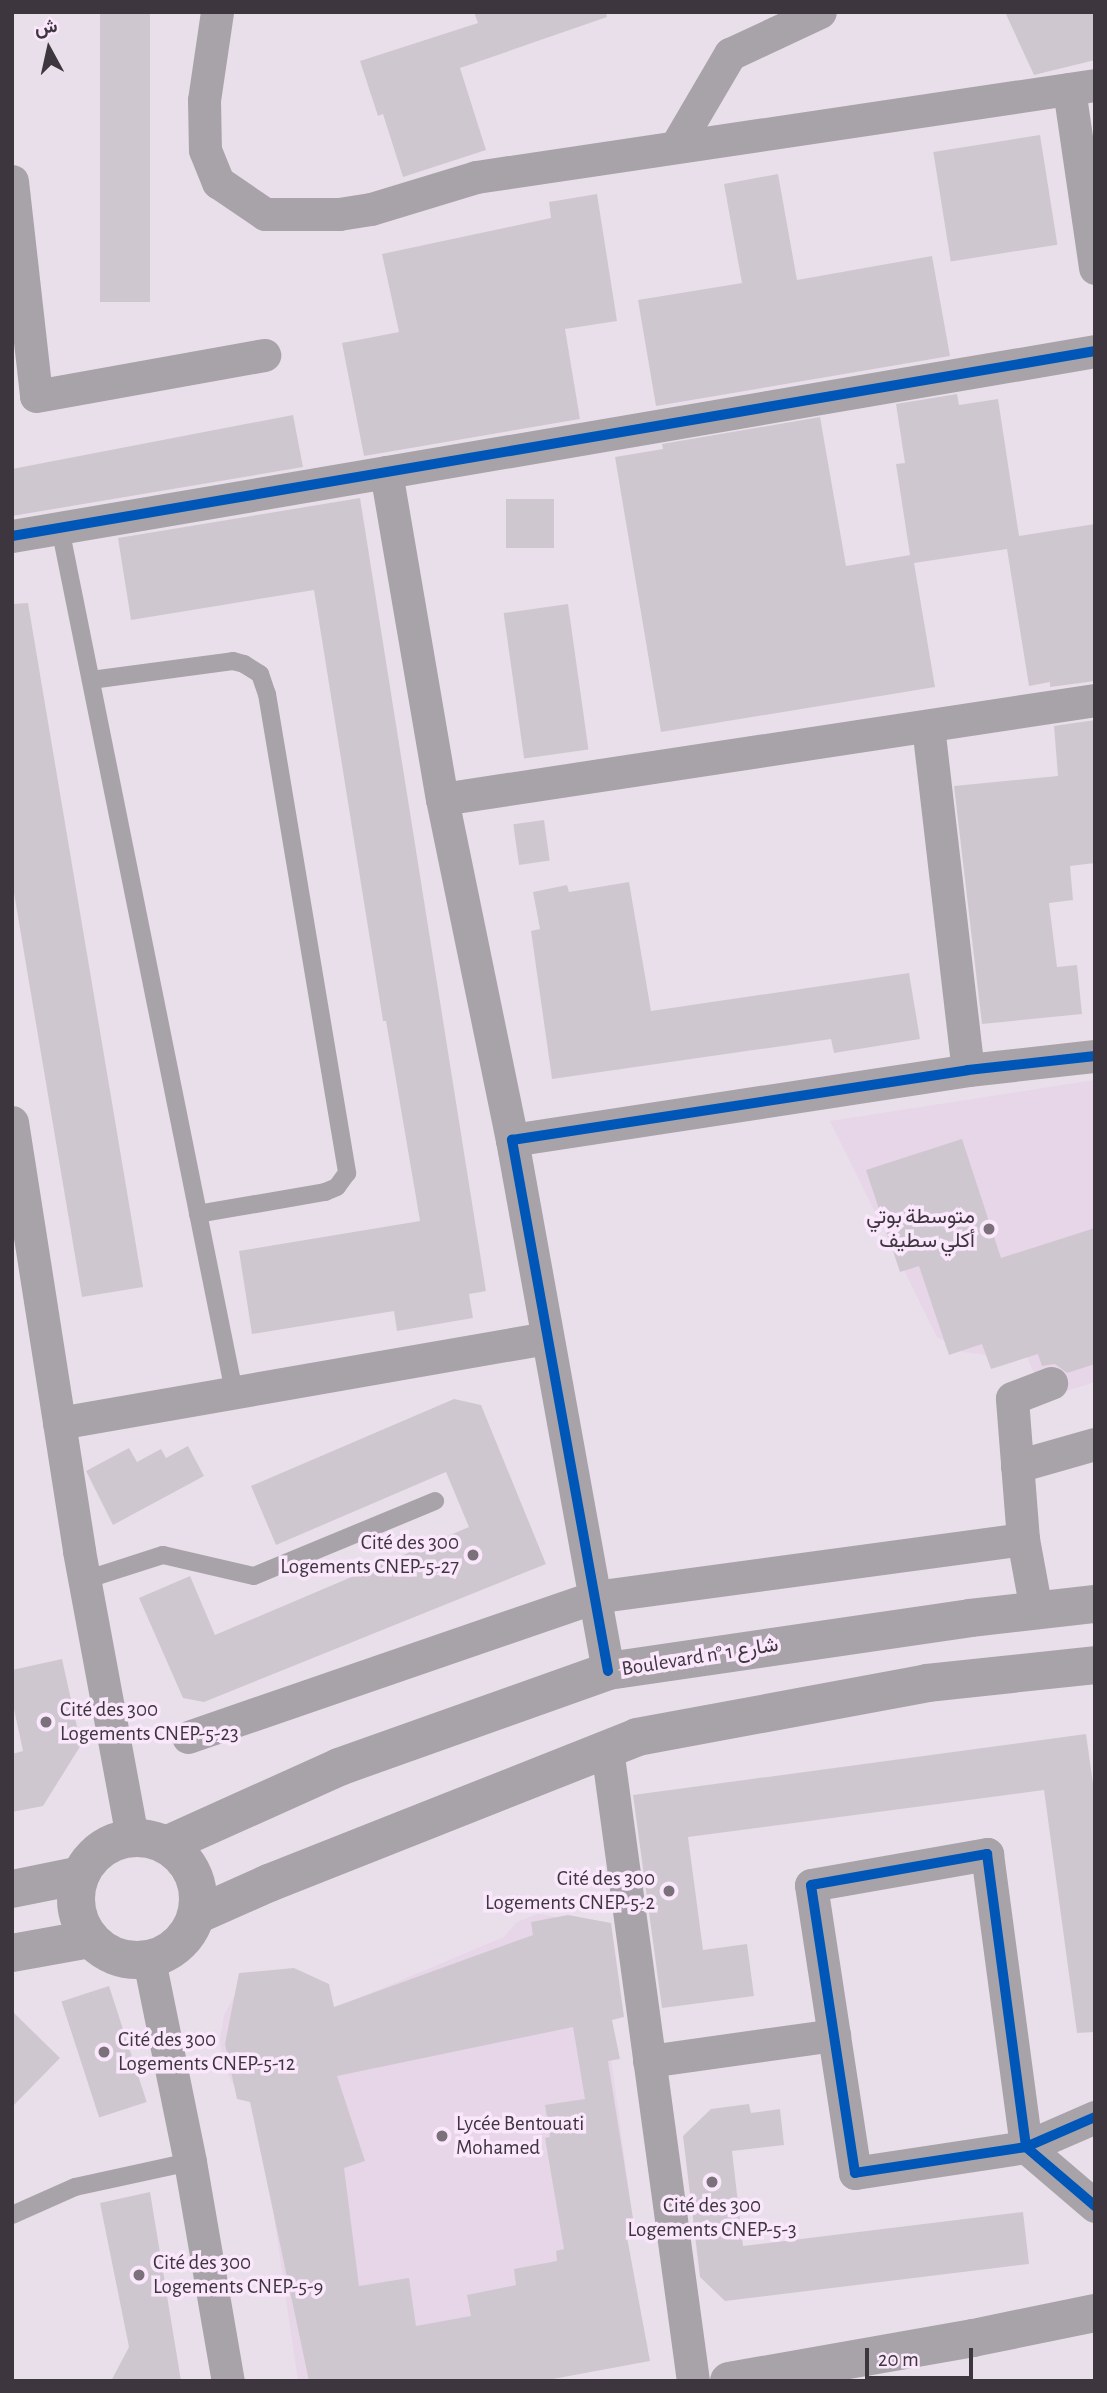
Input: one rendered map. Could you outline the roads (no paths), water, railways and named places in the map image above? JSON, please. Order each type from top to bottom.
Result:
[{"type":"main road","name":"Boulevard n° شارع 1","points":[[169,1844],[339,1767],[608,1671],[1095,1604]]},
{"type":"main road","points":[[197,1915],[282,1878],[637,1737],[927,1684],[1095,1665]]},
{"type":"main road","points":[[132,1838],[169,1844],[193,1875],[199,1895],[197,1915],[179,1944],[149,1959],[117,1957],[90,1939],[76,1908],[76,1891],[81,1875],[91,1859],[105,1847],[132,1838]]},
{"type":"main road","points":[[12,1889],[81,1875]]},
{"type":"main road","points":[[12,1953],[90,1939]]},
{"type":"main road","points":[[729,2381],[973,2339],[1095,2313]]},
{"type":"street","points":[[217,12],[204,100],[205,150],[218,182],[265,214],[339,214],[371,209],[476,177],[1082,87],[1095,268]]},
{"type":"street","points":[[676,146],[730,54],[820,12]]},
{"type":"street","points":[[12,181],[36,396],[264,355]]},
{"type":"street","points":[[12,536],[1095,351]]},
{"type":"street","points":[[386,472],[442,799],[512,1140],[608,1671]]},
{"type":"street","points":[[442,799],[1095,700]]},
{"type":"street","points":[[928,726],[968,1070]]},
{"type":"street","points":[[512,1140],[968,1070],[1095,1056]]},
{"type":"street","points":[[12,1122],[85,1580],[132,1838]]},
{"type":"street","points":[[59,1423],[547,1338]]},
{"type":"street","points":[[1036,1610],[1023,1539],[1012,1398],[1051,1383]]},
{"type":"street","points":[[1017,1466],[1095,1444]]},
{"type":"street","points":[[188,1737],[594,1597],[1023,1539]]},
{"type":"street","points":[[607,1749],[693,2381]]},
{"type":"street","points":[[1095,2117],[1026,2147],[855,2173],[811,1885],[987,1854],[1026,2147],[1095,2206]]},
{"type":"street","points":[[149,1959],[190,2162],[228,2381]]},
{"type":"street","points":[[649,2061],[834,2035]]},
{"type":"lane","points":[[60,527],[234,1392]]},
{"type":"lane","points":[[91,680],[233,662],[244,664],[260,674],[267,694],[347,1173],[337,1187],[325,1192],[198,1214]]},
{"type":"lane","points":[[85,1580],[163,1555],[254,1576],[435,1501]]},
{"type":"lane","points":[[12,2215],[75,2187],[190,2162]]},
{"type":"place","name":"متوسطة بوتي أكلي سطيف","points":[[989,1229]]},
{"type":"place","name":"Cité des 300 Logements CNEP-5-27","points":[[473,1555]]},
{"type":"place","name":"Cité des 300 Logements CNEP-5-23","points":[[46,1722]]},
{"type":"place","name":"Cité des 300 Logements CNEP-5-2","points":[[669,1891]]},
{"type":"place","name":"Cité des 300 Logements CNEP-5-12","points":[[104,2052]]},
{"type":"place","name":"Lycée Bentouati Mohamed","points":[[442,2136]]},
{"type":"place","name":"Cité des 300 Logements CNEP-5-3","points":[[712,2182]]},
{"type":"place","name":"Cité des 300 Logements CNEP-5-9","points":[[139,2275]]}]
